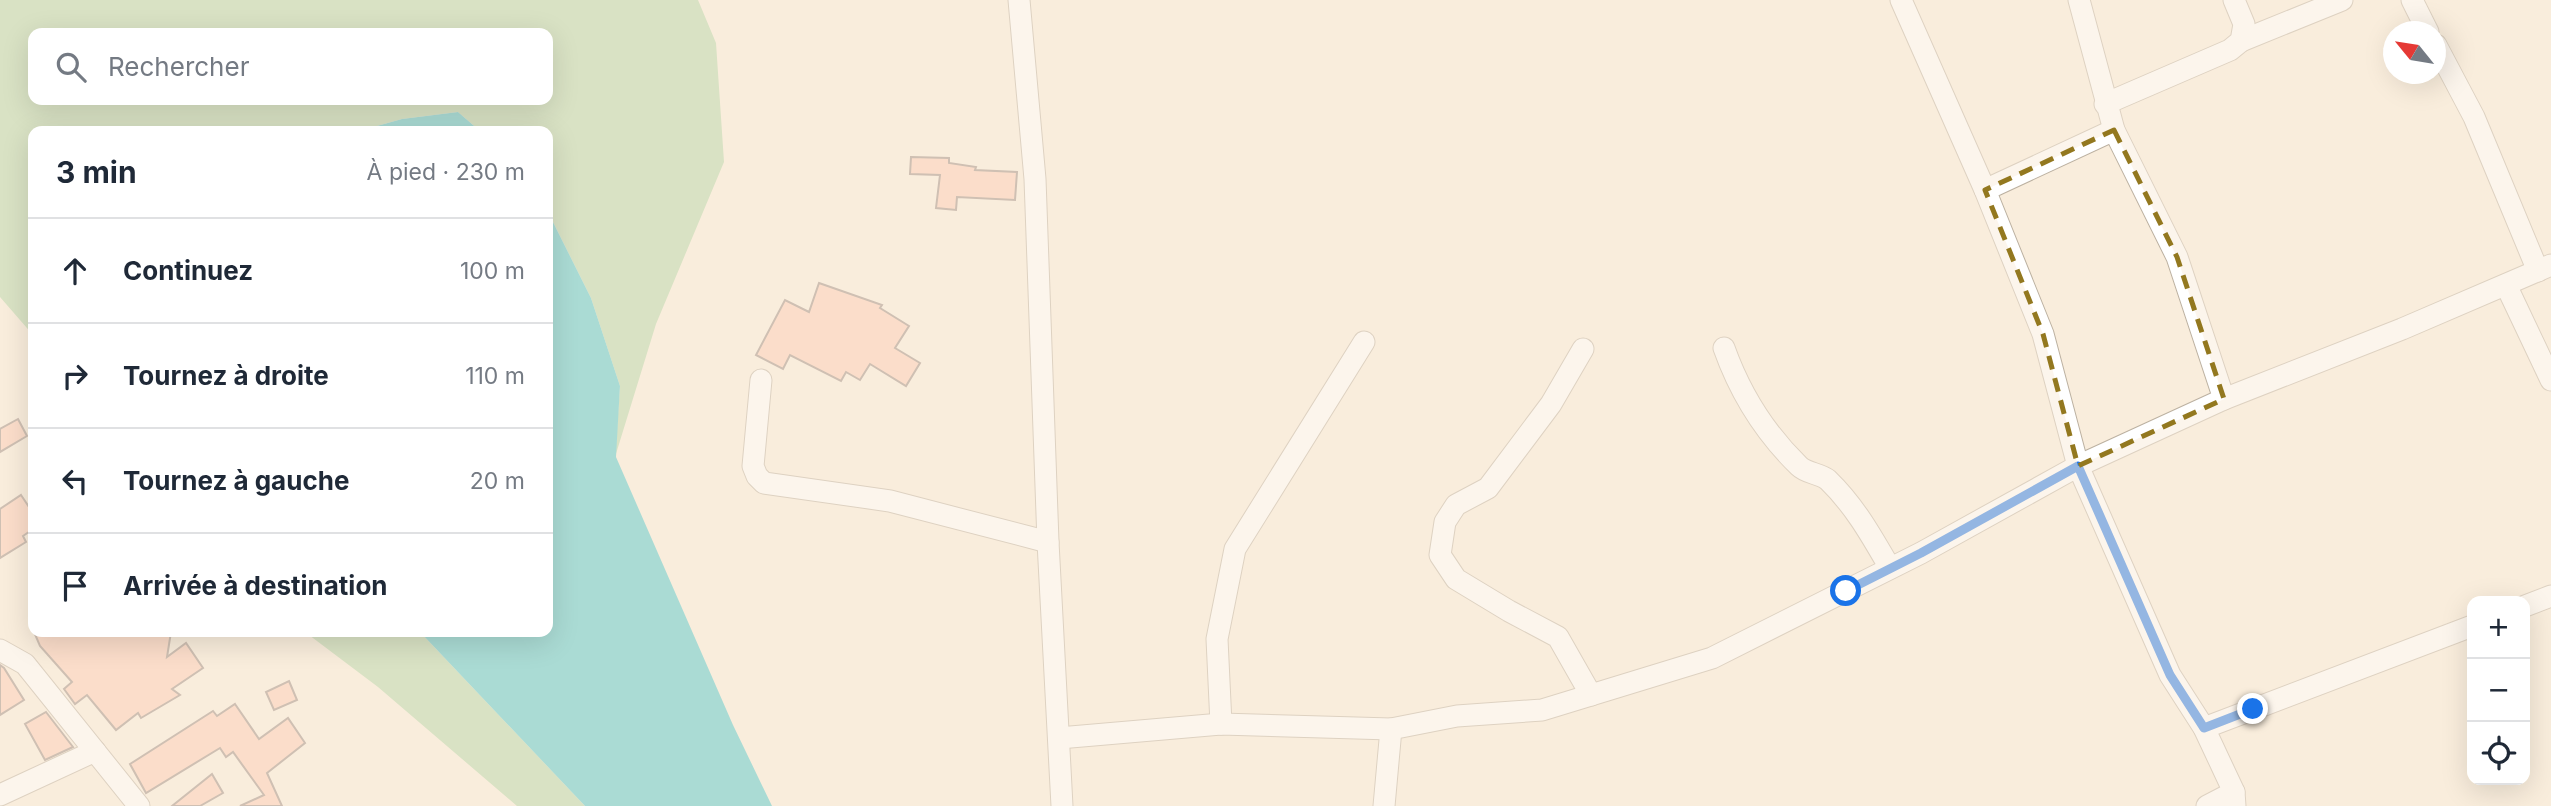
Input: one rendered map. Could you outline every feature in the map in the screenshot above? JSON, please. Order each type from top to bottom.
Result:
[{"type":"street","points":[[1019,0],[1035,179],[1048,542],[1062,806]]},
{"type":"street","points":[[1901,0],[1985,190],[2043,334],[2078,466],[2170,675],[2204,728],[2235,799],[2207,806]]},
{"type":"street","points":[[2079,0],[2114,130],[2177,257],[2224,399]]},
{"type":"street","points":[[2234,0],[2244,24],[2242,41]]},
{"type":"street","points":[[2105,104],[2230,50],[2242,41],[2342,0]]},
{"type":"street","points":[[2412,0],[2422,21]]},
{"type":"street","points":[[1059,738],[1221,724],[1391,729],[1457,716],[1542,710],[1712,658],[1890,568],[2078,466],[2224,399],[2402,329],[2545,268],[2474,117],[2446,65]]},
{"type":"street","points":[[1985,190],[2114,130]]},
{"type":"street","points":[[2506,285],[2551,380]]},
{"type":"street","points":[[1221,724],[1217,639],[1236,549],[1364,342]]},
{"type":"street","points":[[1724,348],[1733,373],[1761,423],[1802,469],[1825,477],[1859,515],[1890,568]]},
{"type":"street","points":[[1583,349],[1551,404],[1488,488],[1456,505],[1446,522],[1440,555],[1456,579],[1558,637],[1591,695]]},
{"type":"street","points":[[761,380],[753,466],[764,483],[890,501],[1048,542]]},
{"type":"street","points":[[2530,604],[2551,596]]},
{"type":"street","points":[[2204,728],[2467,628]]},
{"type":"street","points":[[0,650],[25,664],[139,806]]},
{"type":"street","points":[[1384,806],[1391,729]]},
{"type":"street","points":[[0,795],[95,751]]},
{"type":"highlighted area","points":[[2114,130],[2177,257],[2224,399],[2078,466],[2043,334],[1985,190]]},
{"type":"green space","points":[[0,0],[698,0],[716,43],[724,162],[656,324],[615,457],[620,386],[591,298],[553,222],[553,126],[474,126],[458,112],[402,119],[377,126],[28,126],[28,329],[0,297]]},
{"type":"green space","points":[[312,637],[425,637],[585,806],[517,806],[378,687]]},
{"type":"water","points":[[458,112],[474,126],[377,126],[402,119]]},
{"type":"water","points":[[553,222],[591,298],[620,386],[616,457],[733,725],[772,806],[585,806],[425,637],[553,637]]},
{"type":"building","points":[[911,157],[949,158],[949,163],[976,167],[975,170],[1017,172],[1015,200],[957,197],[956,210],[936,208],[940,175],[910,174]]},
{"type":"building","points":[[819,283],[882,305],[880,308],[909,326],[895,348],[920,363],[906,386],[870,364],[860,380],[846,372],[841,381],[790,355],[783,369],[756,355],[785,300],[809,312]]},
{"type":"building","points":[[18,419],[27,436],[0,452],[0,429]]},
{"type":"building","points":[[21,495],[28,506],[28,532],[23,536],[26,542],[0,558],[0,509]]},
{"type":"building","points":[[36,637],[170,637],[167,657],[186,643],[203,668],[172,689],[180,695],[141,718],[138,713],[116,730],[87,695],[75,704],[64,689],[72,682],[40,646]]},
{"type":"building","points":[[0,665],[24,700],[0,715]]},
{"type":"building","points":[[289,681],[297,700],[274,710],[266,692]]},
{"type":"building","points":[[235,704],[259,739],[288,718],[305,743],[267,773],[282,806],[240,806],[264,795],[233,752],[226,757],[220,748],[146,793],[130,764],[213,711],[217,716]]},
{"type":"building","points":[[46,712],[73,747],[45,760],[25,724]]},
{"type":"building","points":[[212,774],[223,793],[200,806],[172,806]]},
{"type":"route","points":[[1846,591],[1921,553],[2078,466],[2170,675],[2204,728],[2253,709]]}]
